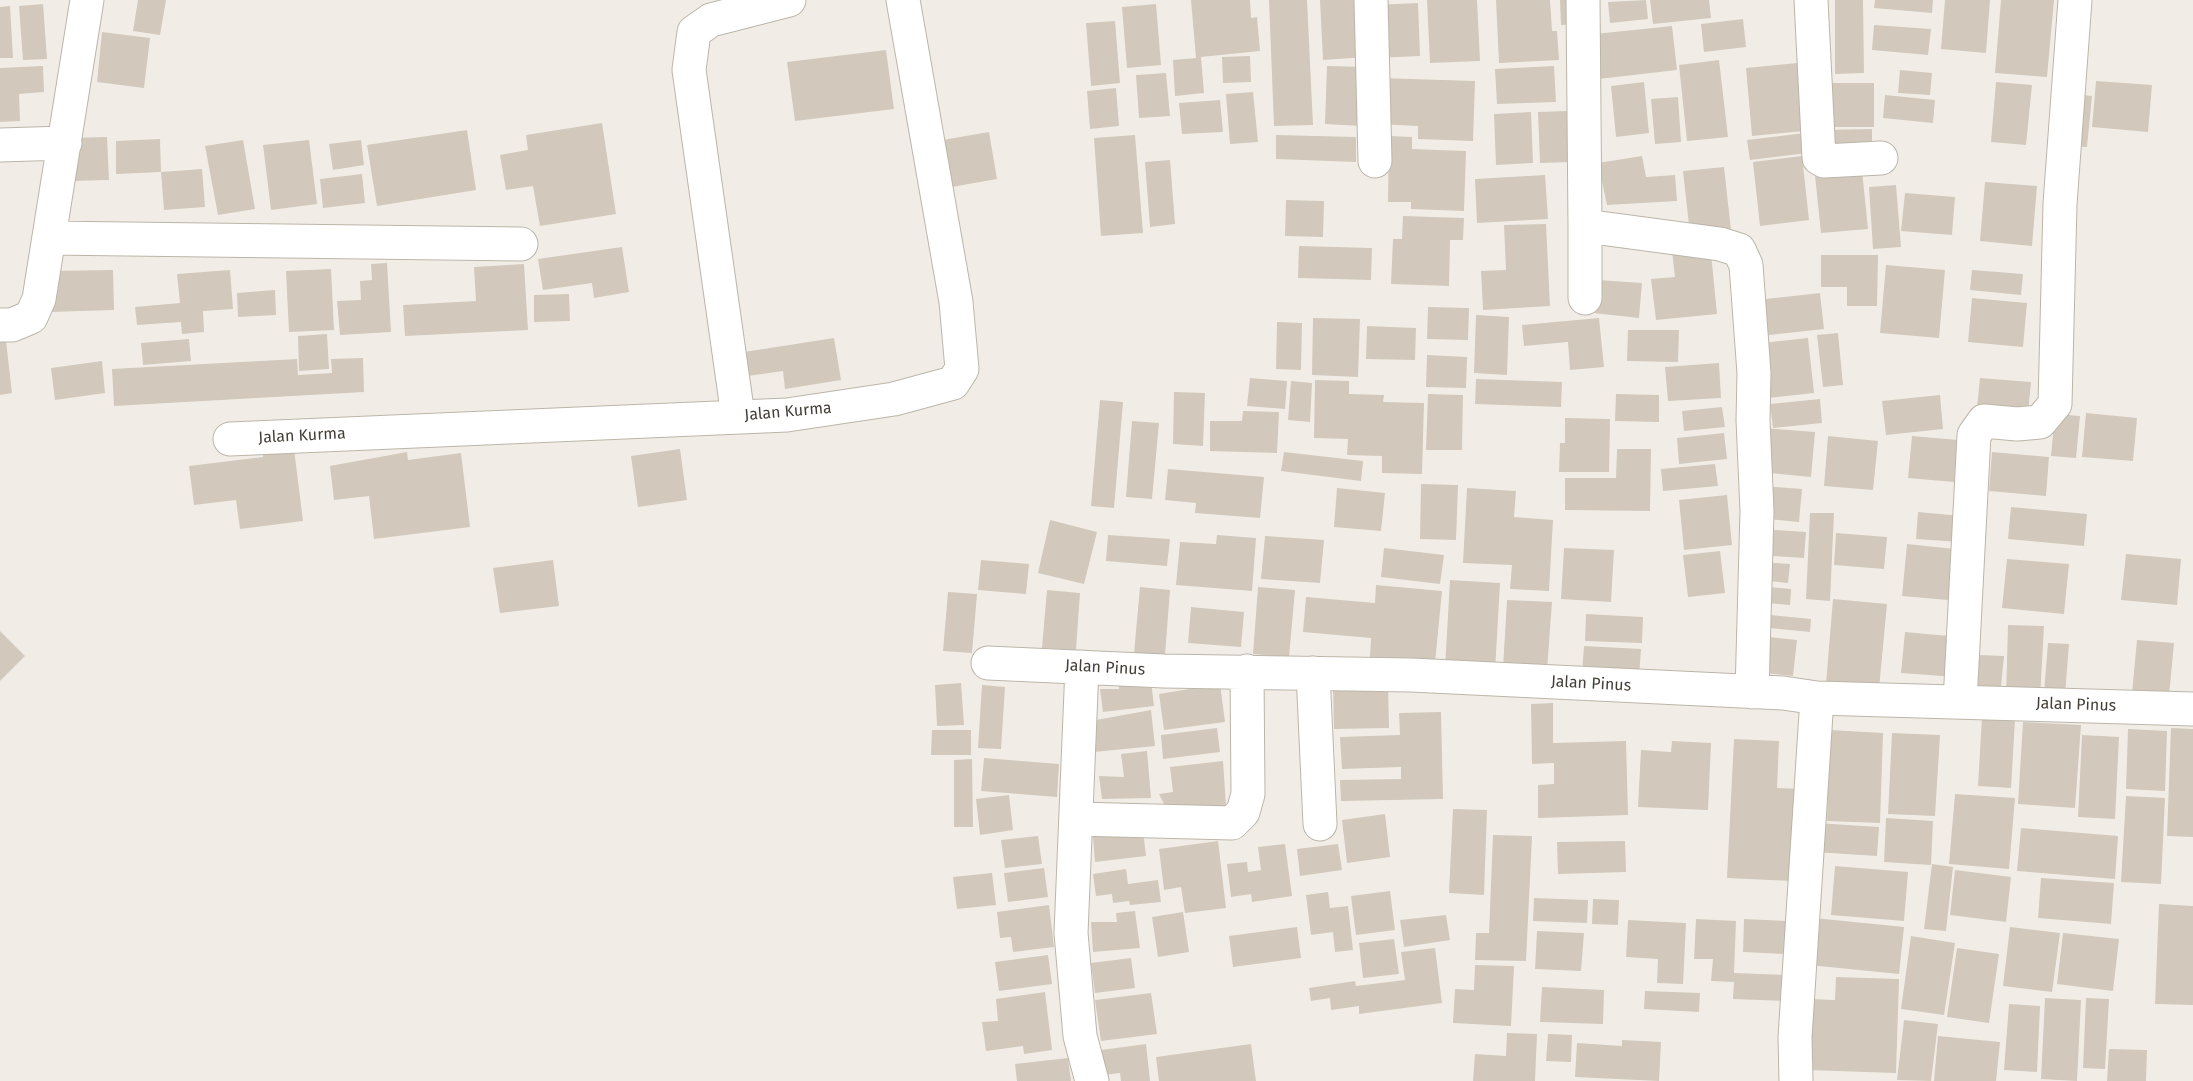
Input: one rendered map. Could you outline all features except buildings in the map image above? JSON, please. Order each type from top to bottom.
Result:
[{"type":"street","points":[[0,325],[12,325],[32,317],[39,299],[87,0]]},
{"type":"street","points":[[738,416],[689,70],[694,32],[711,20],[789,0]]},
{"type":"street","name":"Jalan Kurma","points":[[230,439],[787,414],[894,399],[953,383],[962,369],[956,302],[903,0]]},
{"type":"street","points":[[1371,0],[1375,160]]},
{"type":"street","points":[[1583,0],[1584,298]]},
{"type":"street","points":[[1811,0],[1820,158],[1824,161],[1881,158]]},
{"type":"street","points":[[1960,702],[1974,435],[1984,421],[2017,424],[2040,422],[2055,404],[2060,204],[2075,0]]},
{"type":"street","points":[[0,145],[65,143]]},
{"type":"street","points":[[1585,226],[1720,244],[1739,250],[1746,265],[1754,373],[1753,420],[1757,511],[1752,692]]},
{"type":"street","points":[[49,238],[520,244]]},
{"type":"street","name":"Jalan Pinus","points":[[988,663],[1313,673],[1752,692],[1817,698],[2193,709]]},
{"type":"street","points":[[1083,667],[1071,933],[1080,1036],[1092,1081]]},
{"type":"street","points":[[1076,819],[1232,823],[1243,812],[1248,794],[1246,672]]},
{"type":"street","points":[[1313,673],[1320,824]]},
{"type":"street","points":[[1796,1081],[1794,1037],[1817,698]]}]
